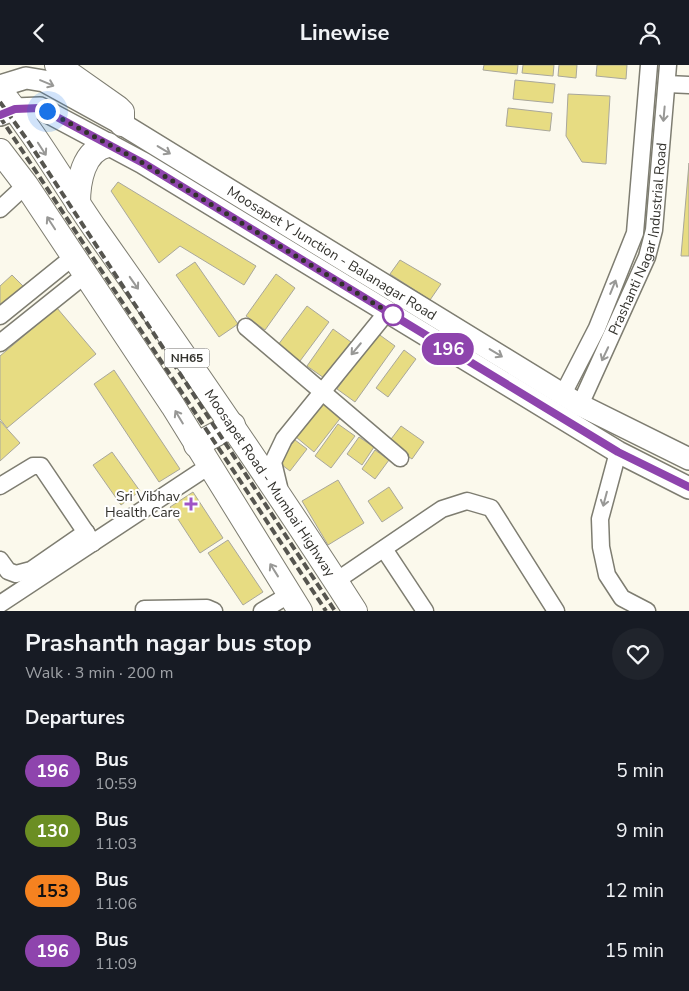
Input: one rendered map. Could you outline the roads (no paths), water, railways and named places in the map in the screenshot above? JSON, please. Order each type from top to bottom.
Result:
[{"type":"highway","points":[[57,65],[118,108],[122,112],[122,124]]},
{"type":"highway","name":"NH65","points":[[0,91],[8,112]]},
{"type":"highway","name":"Moosapet Road - Mumbai Highway","points":[[8,112],[78,204],[233,425],[355,611]]},
{"type":"highway","points":[[78,204],[84,165],[90,154],[98,147],[108,145]]},
{"type":"highway","name":"NH65","points":[[3,160],[26,185],[196,445],[293,605]]},
{"type":"highway","points":[[196,445],[233,425]]},
{"type":"main road","name":"Moosapet Y Junction - Balanagar Road","points":[[0,86],[26,78],[44,81],[122,124],[572,400],[689,459]]},
{"type":"main road","points":[[8,112],[40,108],[143,163],[618,452],[689,487]]},
{"type":"street","name":"Prashanti Nagar Industrial Road","points":[[572,400],[597,328],[635,233],[649,65]]},
{"type":"street","name":"Prashanti Nagar Industrial Road","points":[[572,400],[640,275],[652,239],[668,65]]},
{"type":"street","points":[[667,84],[689,85]]},
{"type":"street","points":[[0,209],[26,185]]},
{"type":"street","points":[[0,316],[79,266]]},
{"type":"street","points":[[0,343],[79,266]]},
{"type":"street","points":[[283,500],[273,463],[284,439],[387,312]]},
{"type":"street","points":[[246,327],[400,458]]},
{"type":"street","points":[[618,452],[600,519],[601,547],[607,575],[622,598],[647,611]]},
{"type":"street","points":[[0,486],[33,466],[41,466],[90,537]]},
{"type":"street","points":[[0,559],[8,571],[16,574],[31,569],[90,537],[209,466]]},
{"type":"street","points":[[336,581],[442,509],[467,501],[491,508],[556,611]]},
{"type":"street","points":[[2,599],[90,537]]},
{"type":"street","points":[[384,549],[425,611]]},
{"type":"street","points":[[262,611],[293,605]]},
{"type":"street","points":[[144,609],[208,608],[214,611]]},
{"type":"railway","points":[[0,102],[28,141],[335,611]]},
{"type":"railway","points":[[0,117],[326,611]]},
{"type":"place","name":"Sri Vibhav Health Care","points":[[191,504]]}]
